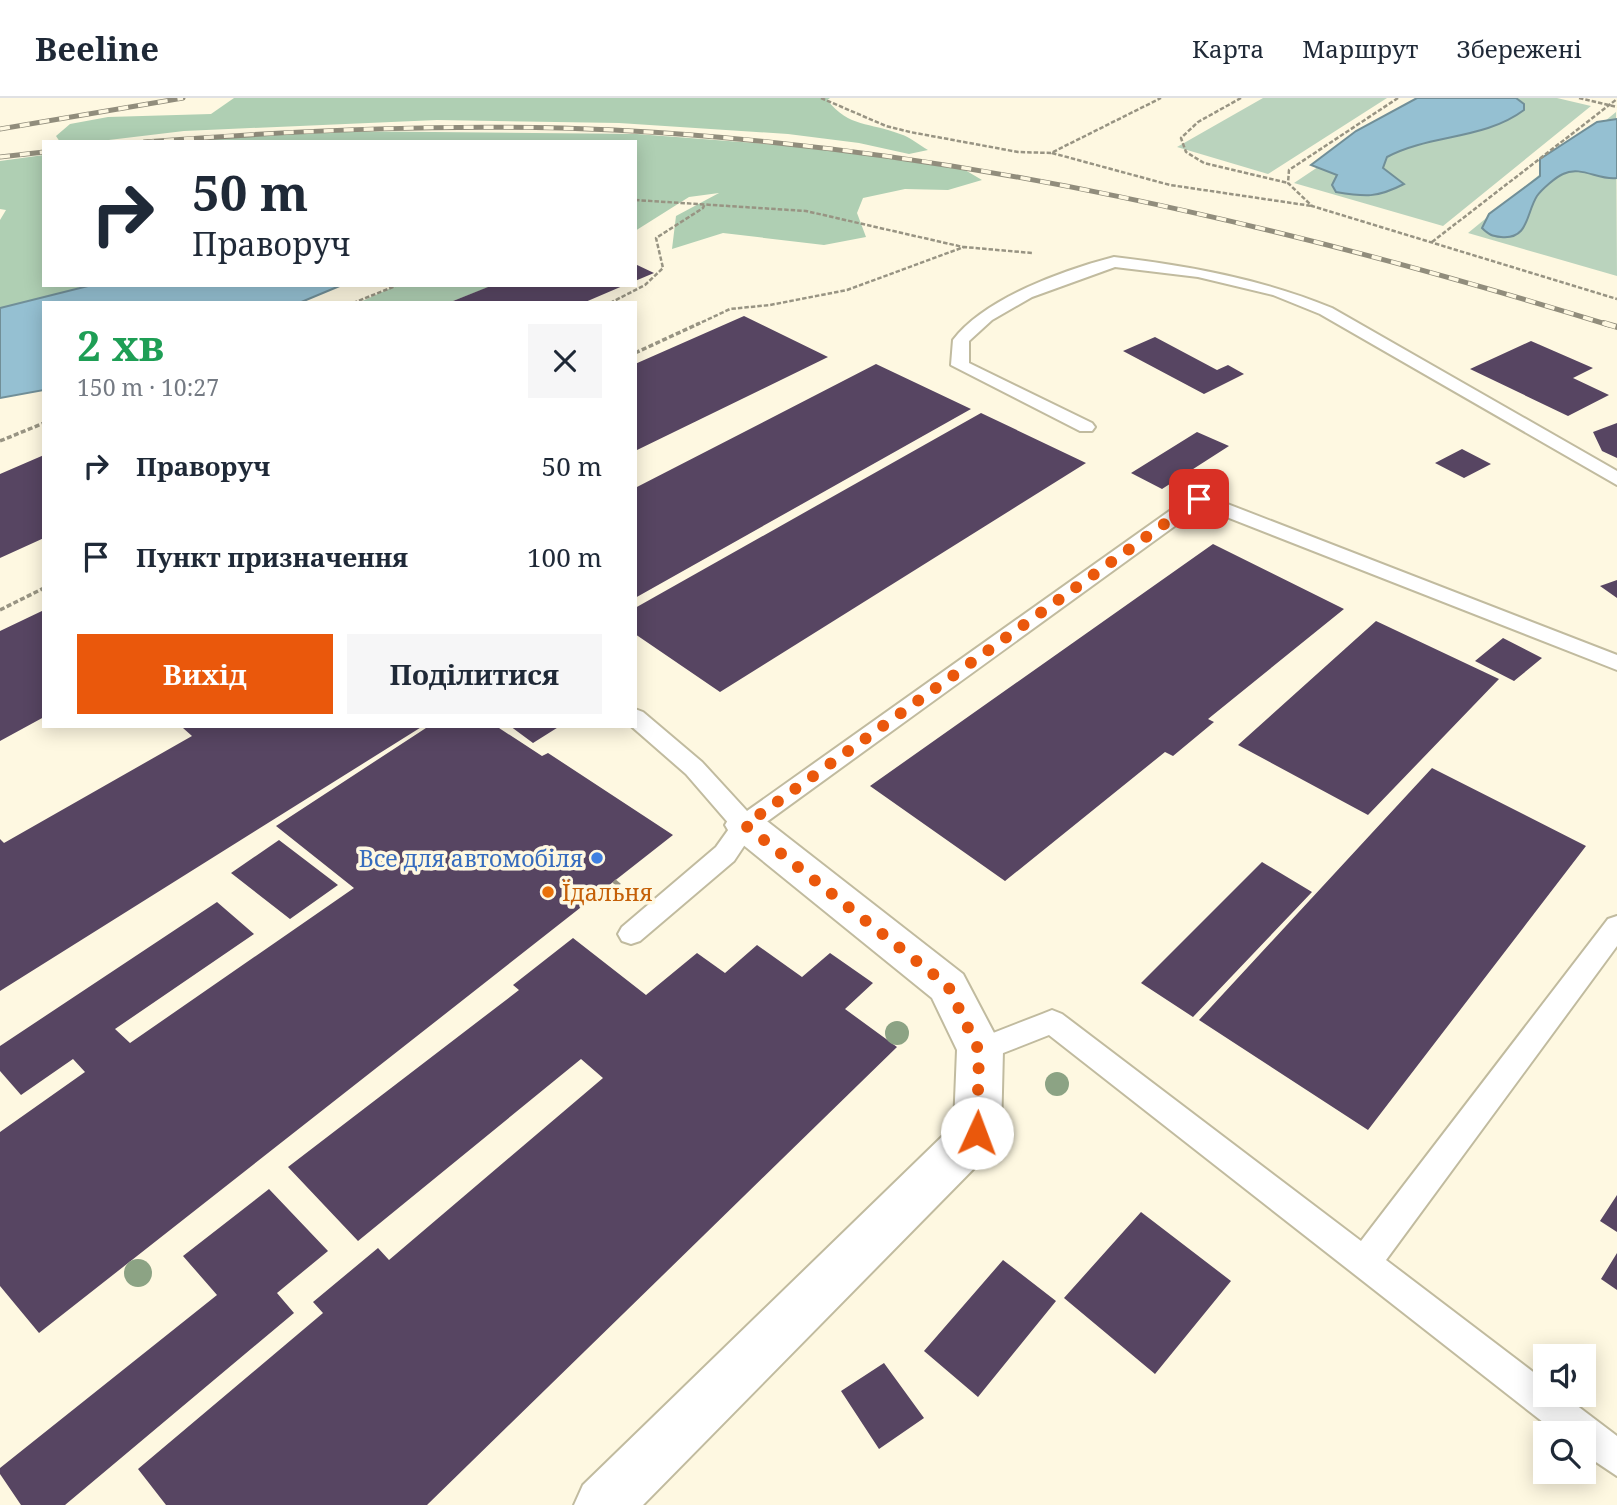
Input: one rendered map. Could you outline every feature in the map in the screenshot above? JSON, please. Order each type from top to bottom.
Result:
[{"type":"street","points":[[603,1505],[977,1133],[979,1051],[948,986],[745,825]]},
{"type":"lane","points":[[1086,427],[960,365],[961,340],[986,317],[1026,294],[1114,262],[1198,272],[1279,292],[1326,310],[1617,479]]},
{"type":"lane","points":[[631,934],[725,854],[745,825],[1199,499],[1617,663]]},
{"type":"lane","points":[[637,719],[694,768],[745,825]]},
{"type":"lane","points":[[1364,1263],[1617,926]]},
{"type":"lane","points":[[979,1051],[1052,1022],[1617,1458]]},
{"type":"path","points":[[821,98],[886,126],[910,132],[1018,152],[1051,153],[1170,185],[1312,206],[1617,299]]},
{"type":"path","points":[[1051,153],[1161,98]]},
{"type":"path","points":[[1241,98],[1198,122],[1181,138],[1186,152],[1204,163],[1287,183],[1312,206]]},
{"type":"path","points":[[1287,183],[1289,170],[1398,98]]},
{"type":"path","points":[[1579,98],[1617,107]]},
{"type":"path","points":[[1432,243],[1617,99]]},
{"type":"path","points":[[637,200],[806,211],[964,247],[1000,248],[1057,258],[1079,275]]},
{"type":"path","points":[[614,301],[645,285],[663,268],[656,238],[703,208],[705,203]]},
{"type":"path","points":[[637,352],[730,309],[770,305],[847,290],[911,269],[964,247]]},
{"type":"path","points":[[358,301],[393,287]]},
{"type":"path","points":[[0,441],[42,425]]},
{"type":"path","points":[[0,610],[42,590]]},
{"type":"green space","points":[[234,98],[830,98],[827,100],[835,109],[852,120],[904,135],[928,150],[909,154],[859,143],[788,134],[619,123],[437,120],[184,131],[109,140],[59,140],[56,136],[70,124],[108,117],[211,114]]},
{"type":"green space","points":[[1263,98],[1387,98],[1268,174],[1177,147]]},
{"type":"green space","points":[[1421,98],[1557,98],[1591,106],[1443,226],[1294,183]]},
{"type":"green space","points":[[1616,112],[1617,276],[1468,233]]},
{"type":"green space","points":[[329,131],[637,134],[870,152],[965,170],[982,180],[948,190],[905,189],[863,198],[857,213],[866,237],[824,245],[723,233],[672,249],[676,216],[719,193],[689,197],[637,230],[637,140],[178,140]]},
{"type":"green space","points":[[42,155],[42,287],[82,287],[0,309],[0,220],[6,210],[0,209],[0,161]]},
{"type":"green space","points":[[388,287],[489,287],[453,301],[362,301],[391,288]]},
{"type":"water","points":[[1417,98],[1516,98],[1524,104],[1524,110],[1492,127],[1421,144],[1387,157],[1383,168],[1404,184],[1386,192],[1363,195],[1336,192],[1332,185],[1337,175],[1311,165],[1356,131]]},
{"type":"water","points":[[1617,119],[1617,178],[1576,171],[1563,174],[1537,196],[1522,230],[1517,234],[1510,237],[1495,236],[1482,228],[1489,214],[1540,176],[1540,159],[1597,122]]},
{"type":"water","points":[[84,287],[337,287],[304,301],[42,301],[42,390],[0,398],[0,308]]},
{"type":"building","points":[[637,265],[654,273],[637,280]]},
{"type":"building","points":[[488,287],[620,287],[588,301],[453,301]]},
{"type":"building","points":[[744,316],[828,357],[637,450],[637,363]]},
{"type":"building","points":[[1155,337],[1217,370],[1228,365],[1244,374],[1204,394],[1123,351]]},
{"type":"building","points":[[1531,341],[1593,368],[1573,378],[1609,395],[1568,416],[1470,369]]},
{"type":"building","points":[[876,364],[971,409],[637,597],[637,487]]},
{"type":"building","points":[[981,413],[1086,463],[720,692],[637,635],[637,607]]},
{"type":"building","points":[[1617,423],[1617,458],[1602,451],[1593,432]]},
{"type":"building","points":[[1197,432],[1229,446],[1162,489],[1131,473]]},
{"type":"building","points":[[1462,449],[1491,464],[1464,478],[1435,463]]},
{"type":"building","points":[[42,456],[42,539],[0,558],[0,474]]},
{"type":"building","points":[[1213,544],[1344,609],[1208,719],[1214,722],[1173,756],[1165,752],[1005,881],[870,786]]},
{"type":"building","points":[[1617,580],[1617,598],[1600,586]]},
{"type":"building","points":[[42,611],[42,718],[0,741],[0,631]]},
{"type":"building","points":[[1376,621],[1499,679],[1368,815],[1238,745]]},
{"type":"building","points":[[1503,638],[1542,658],[1514,681],[1475,661]]},
{"type":"building","points":[[183,728],[420,728],[0,991],[0,839],[4,843],[192,736]]},
{"type":"building","points":[[426,728],[499,728],[542,756],[548,753],[673,835],[39,1333],[0,1286],[0,1132],[85,1072],[73,1059],[21,1095],[0,1071],[0,1046],[217,902],[254,934],[115,1029],[130,1043],[354,888],[276,826]]},
{"type":"building","points":[[513,728],[557,728],[533,743]]},
{"type":"building","points":[[1432,768],[1586,846],[1368,1130],[1199,1020]]},
{"type":"building","points":[[279,840],[338,885],[290,919],[231,873]]},
{"type":"building","points":[[1262,862],[1312,892],[1193,1017],[1141,983]]},
{"type":"building","points":[[573,938],[646,995],[697,953],[725,973],[757,945],[802,977],[830,953],[873,983],[845,1009],[897,1047],[427,1505],[166,1505],[138,1469],[323,1313],[313,1302],[378,1248],[389,1260],[603,1078],[581,1059],[358,1241],[288,1167],[519,990],[513,985]]},
{"type":"building","points":[[269,1189],[328,1251],[277,1293],[294,1313],[65,1505],[21,1505],[0,1474],[0,1468],[217,1295],[183,1256]]},
{"type":"building","points":[[1617,1195],[1617,1232],[1600,1221]]},
{"type":"building","points":[[1141,1212],[1231,1281],[1155,1374],[1064,1298]]},
{"type":"building","points":[[1617,1253],[1617,1290],[1601,1279]]},
{"type":"building","points":[[1003,1260],[1056,1301],[978,1397],[924,1351]]},
{"type":"building","points":[[884,1363],[924,1418],[879,1449],[841,1391]]},
{"type":"railway","points":[[0,129],[183,98]]},
{"type":"railway","points":[[174,140],[379,129],[555,128],[741,139],[867,154],[1118,196],[1242,224],[1365,255],[1609,325]]},
{"type":"railway","points":[[0,157],[42,152]]},
{"type":"railway","points":[[1604,323],[1617,327]]},
{"type":"place","name":"Все для автомобіля","points":[[597,858]]},
{"type":"place","name":"Їдальня","points":[[548,892]]},
{"type":"route","points":[[977,1133],[979,1051],[948,986],[745,825],[1199,499]]}]
